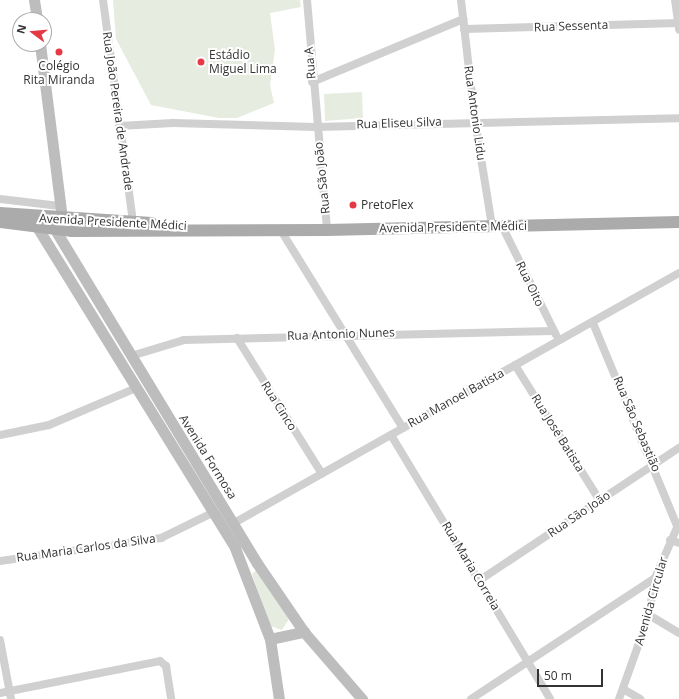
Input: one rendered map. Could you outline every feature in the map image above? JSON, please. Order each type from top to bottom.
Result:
[{"type":"main road","points":[[34,0],[36,12]]},
{"type":"main road","points":[[41,52],[62,218]]},
{"type":"main road","name":"Avenida Presidente Médici","points":[[0,213],[31,217],[133,221],[227,229]]},
{"type":"main road","name":"Avenida Formosa","points":[[31,217],[214,512],[246,570],[270,639],[274,662],[276,698]]},
{"type":"main road","name":"Avenida Formosa","points":[[48,218],[257,563],[304,632],[362,699]]},
{"type":"main road","name":"Avenida Presidente Médici","points":[[0,222],[55,230],[327,230],[679,222]]},
{"type":"main road","points":[[246,570],[257,563]]},
{"type":"main road","points":[[270,639],[304,632]]},
{"type":"street","name":"Rua João Pereira de Andrade","points":[[103,0],[133,221]]},
{"type":"street","name":"Rua A","points":[[307,0],[316,127]]},
{"type":"street","name":"Rua Antonio Lidu","points":[[461,0],[475,121],[497,226]]},
{"type":"street","points":[[676,0],[679,25]]},
{"type":"street","points":[[312,82],[463,19]]},
{"type":"street","name":"Rua Sessenta","points":[[464,29],[679,25]]},
{"type":"street","name":"Rua Eliseu Silva","points":[[119,126],[172,123],[316,127],[475,121],[679,118]]},
{"type":"street","name":"Rua São João","points":[[316,127],[327,230]]},
{"type":"street","points":[[0,199],[60,206]]},
{"type":"street","name":"Rua Oito","points":[[497,226],[559,341]]},
{"type":"street","points":[[280,229],[347,334],[403,428]]},
{"type":"street","name":"Rua Manoel Batista","points":[[234,523],[515,365],[594,323],[679,273]]},
{"type":"street","name":"Rua São Sebastião","points":[[594,323],[654,463],[678,525]]},
{"type":"street","name":"Rua Antonio Nunes","points":[[131,356],[167,343],[237,338],[347,334],[554,330]]},
{"type":"street","name":"Rua Cinco","points":[[237,338],[322,474]]},
{"type":"street","name":"Rua José Batista","points":[[515,365],[600,501]]},
{"type":"street","points":[[0,435],[49,425],[136,388]]},
{"type":"street","name":"Rua Maria Correia","points":[[391,435],[480,580],[550,699]]},
{"type":"street","name":"Rua São João","points":[[480,580],[600,501],[654,463],[679,448]]},
{"type":"street","name":"Rua Maria Carlos da Silva","points":[[0,561],[161,538],[214,512]]},
{"type":"street","name":"Avenida Circular","points":[[619,699],[649,615],[655,578],[670,540],[678,525]]},
{"type":"street","points":[[670,540],[679,543]]},
{"type":"street","points":[[471,699],[655,578]]},
{"type":"street","points":[[649,615],[679,633]]},
{"type":"street","points":[[0,640],[10,695]]},
{"type":"street","points":[[0,693],[10,695],[163,662],[171,699]]},
{"type":"street","points":[[623,689],[640,699]]},
{"type":"shaded area","name":"Estádio Miguel Lima","points":[[113,0],[300,0],[301,7],[270,13],[275,50],[270,85],[274,103],[237,118],[219,118],[151,105],[116,39]]},
{"type":"shaded area","points":[[362,92],[363,118],[325,121],[324,94]]},
{"type":"shaded area","points":[[256,570],[289,619],[282,630],[270,626],[252,574]]},
{"type":"place","name":"Colégio Rita Miranda","points":[[59,52]]},
{"type":"place","name":"Estádio Miguel Lima","points":[[201,62]]},
{"type":"place","name":"PretoFlex","points":[[353,205]]}]
